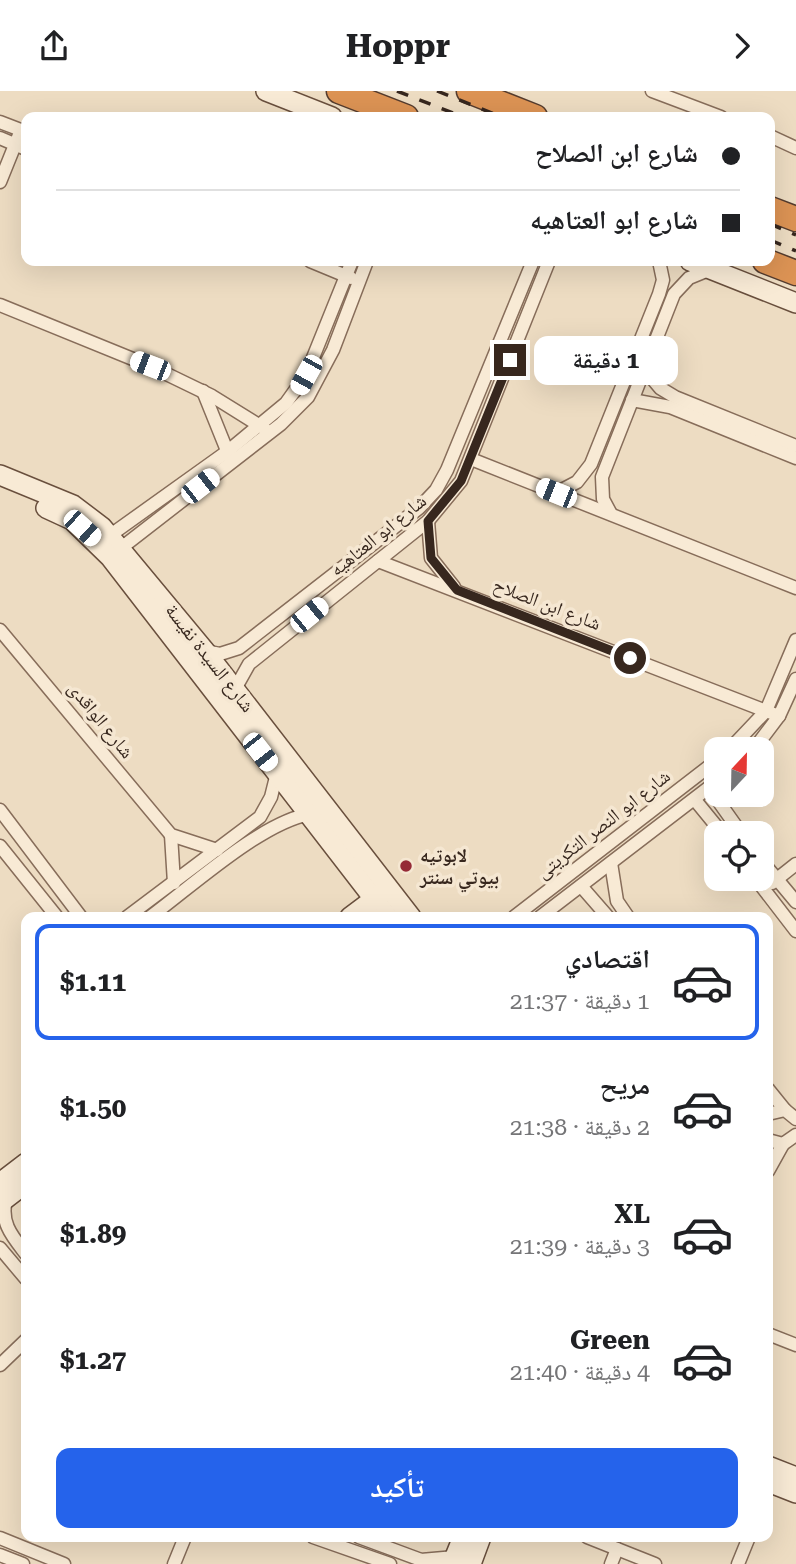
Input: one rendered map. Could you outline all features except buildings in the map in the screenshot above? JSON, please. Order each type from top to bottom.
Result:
[{"type":"highway","points":[[340,91],[393,112]]},
{"type":"highway","points":[[469,91],[522,112]]},
{"type":"highway","points":[[775,211],[796,219]]},
{"type":"highway","points":[[775,265],[796,273]]},
{"type":"street","points":[[266,91],[319,112]]},
{"type":"street","points":[[652,91],[708,112]]},
{"type":"street","points":[[0,122],[21,130]]},
{"type":"street","points":[[0,138],[21,147],[0,182]]},
{"type":"street","points":[[775,138],[796,148]]},
{"type":"street","points":[[322,266],[359,281]]},
{"type":"street","points":[[303,393],[349,266]]},
{"type":"street","points":[[110,546],[265,429],[303,393],[333,350],[365,266]]},
{"type":"street","name":"شارع ابو العتاهيه","points":[[205,651],[220,654],[239,648],[419,508],[436,490],[474,408],[531,266]]},
{"type":"street","name":"شارع ابو العتاهيه","points":[[235,689],[249,664],[428,521],[456,489],[471,459],[547,266]]},
{"type":"street","points":[[556,493],[577,481],[591,464],[659,293],[663,281],[660,266]]},
{"type":"street","points":[[703,266],[796,303]]},
{"type":"street","points":[[611,514],[603,499],[601,482],[674,294],[689,278],[711,269]]},
{"type":"street","points":[[0,305],[150,366],[202,391],[265,429]]},
{"type":"street","points":[[644,369],[655,383],[675,397],[796,446]]},
{"type":"street","points":[[202,391],[229,456]]},
{"type":"street","points":[[632,400],[670,407],[796,458]]},
{"type":"street","points":[[471,459],[796,588]]},
{"type":"street","name":"شارع السيدة نفيسة","points":[[0,475],[86,512],[276,773],[389,908]]},
{"type":"street","name":"شارع السيدة نفيسة","points":[[0,489],[60,514],[110,546],[205,651],[235,689],[389,908]]},
{"type":"street","name":"شارع ابن الصلاح","points":[[428,521],[431,558],[457,590]]},
{"type":"street","name":"شارع ابن الصلاح","points":[[378,561],[779,716]]},
{"type":"street","name":"شارع الواقدى","points":[[0,630],[171,835]]},
{"type":"street","points":[[741,737],[766,711],[796,640]]},
{"type":"street","points":[[763,737],[779,716],[796,678]]},
{"type":"street","name":"شارع ابو النصر التكريتى","points":[[520,912],[704,770]]},
{"type":"street","points":[[138,912],[265,811],[276,773]]},
{"type":"street","name":"شارع ابو النصر التكريتى","points":[[547,912],[704,792]]},
{"type":"street","points":[[695,800],[712,821]]},
{"type":"street","points":[[0,810],[77,912]]},
{"type":"street","points":[[157,912],[284,820],[310,814]]},
{"type":"street","points":[[249,825],[258,837]]},
{"type":"street","points":[[174,883],[171,835],[217,849]]},
{"type":"street","points":[[0,846],[53,912]]},
{"type":"street","points":[[611,863],[617,901],[625,912]]},
{"type":"street","points":[[774,881],[796,864]]},
{"type":"street","points":[[774,876],[794,895],[776,905]]},
{"type":"street","points":[[581,886],[604,912]]},
{"type":"street","points":[[766,891],[796,930]]},
{"type":"street","points":[[372,912],[389,908]]},
{"type":"street","points":[[773,1095],[796,1119]]},
{"type":"street","points":[[773,1113],[785,1110]]},
{"type":"street","points":[[773,1140],[792,1140]]},
{"type":"street","points":[[773,1165],[792,1140]]},
{"type":"street","points":[[21,1170],[2,1195],[6,1228],[21,1248]]},
{"type":"street","points":[[2,1195],[21,1186]]},
{"type":"street","points":[[0,1248],[21,1273]]},
{"type":"street","points":[[773,1336],[796,1345]]},
{"type":"street","points":[[0,1365],[21,1348]]},
{"type":"street","points":[[773,1478],[796,1477]]},
{"type":"street","points":[[773,1480],[796,1493]]},
{"type":"street","points":[[0,1538],[64,1564]]},
{"type":"street","points":[[174,1564],[183,1542]]},
{"type":"street","points":[[327,1542],[390,1564]]},
{"type":"street","points":[[372,1542],[421,1560],[459,1562]]},
{"type":"street","points":[[459,1562],[462,1542]]},
{"type":"street","points":[[459,1562],[477,1542]]},
{"type":"street","points":[[600,1542],[655,1564]]},
{"type":"street","points":[[738,1564],[747,1542]]},
{"type":"street","points":[[611,1564],[617,1549]]},
{"type":"street","points":[[0,1555],[23,1564]]},
{"type":"railway","points":[[397,91],[450,112]]},
{"type":"railway","points":[[437,91],[490,112]]},
{"type":"railway","points":[[775,226],[796,235]]},
{"type":"railway","points":[[775,242],[796,251]]},
{"type":"place","name":"لابوتيه بيوتي سنتر","points":[[406,866]]},
{"type":"route","points":[[510,360],[461,481],[451,497],[428,521],[428,549],[431,558],[457,590],[630,658]]}]
